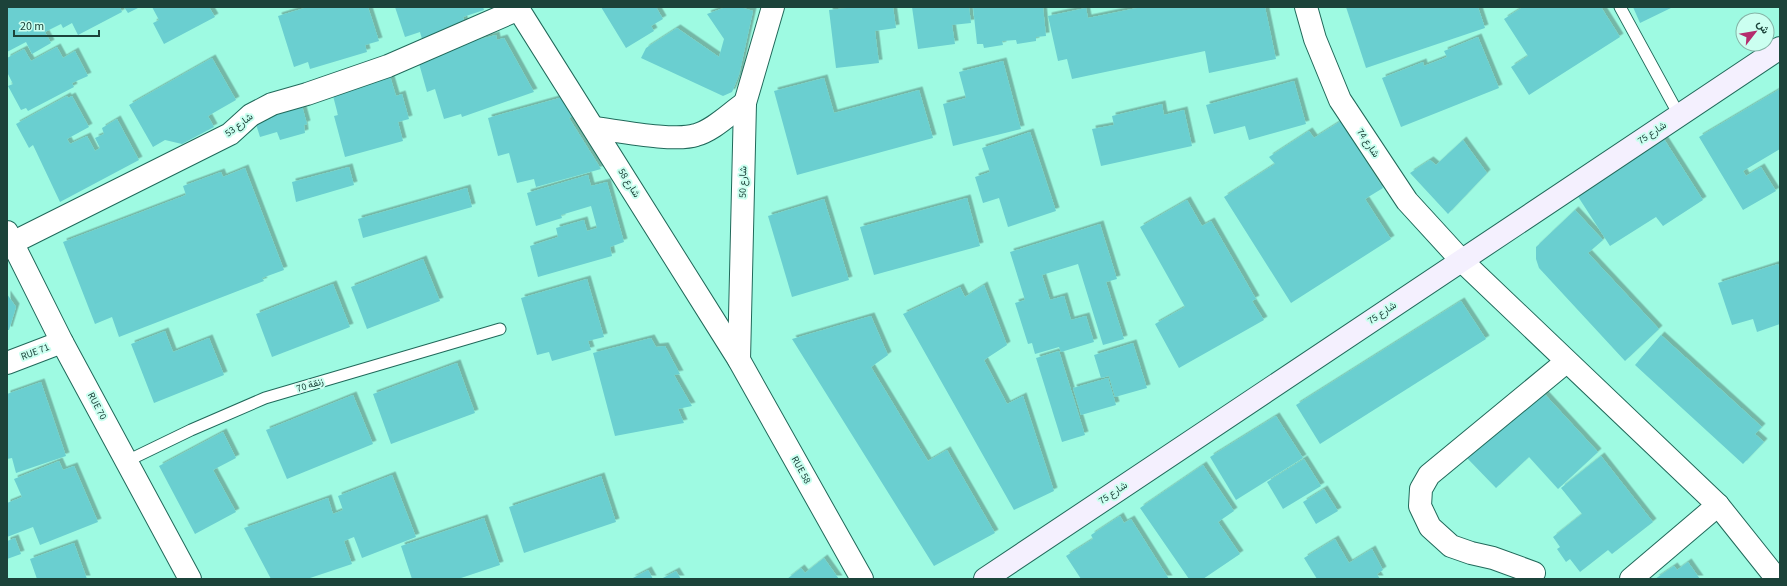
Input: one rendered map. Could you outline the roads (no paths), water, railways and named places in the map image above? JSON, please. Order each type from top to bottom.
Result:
[{"type":"street","name":"شارع 74","points":[[1306,7],[1315,39],[1340,100],[1407,201],[1461,260],[1566,362],[1718,505],[1777,579]]},
{"type":"street","name":"شارع 58","points":[[518,8],[595,128],[739,360]]},
{"type":"street","name":"شارع 53","points":[[10,238],[230,134],[251,115],[272,104],[307,94],[388,66],[518,8]]},
{"type":"street","name":"شارع 50","points":[[739,360],[745,103],[777,8]]},
{"type":"street","name":"شارع 75","points":[[985,579],[1780,48]]},
{"type":"street","points":[[595,128],[669,137],[696,136],[745,103]]},
{"type":"street","name":"RUE 70","points":[[10,238],[62,342],[190,579]]},
{"type":"street","name":"RUE 71","points":[[7,363],[62,342]]},
{"type":"street","name":"RUE 58","points":[[739,360],[862,579]]},
{"type":"street","points":[[1534,573],[1493,558],[1471,553],[1451,546],[1430,527],[1420,506],[1421,488],[1429,475],[1566,362]]},
{"type":"street","points":[[1631,579],[1718,505]]},
{"type":"lane","points":[[1620,7],[1680,115]]},
{"type":"lane","name":"زنقة 70","points":[[127,461],[191,430],[265,398],[500,328]]}]
